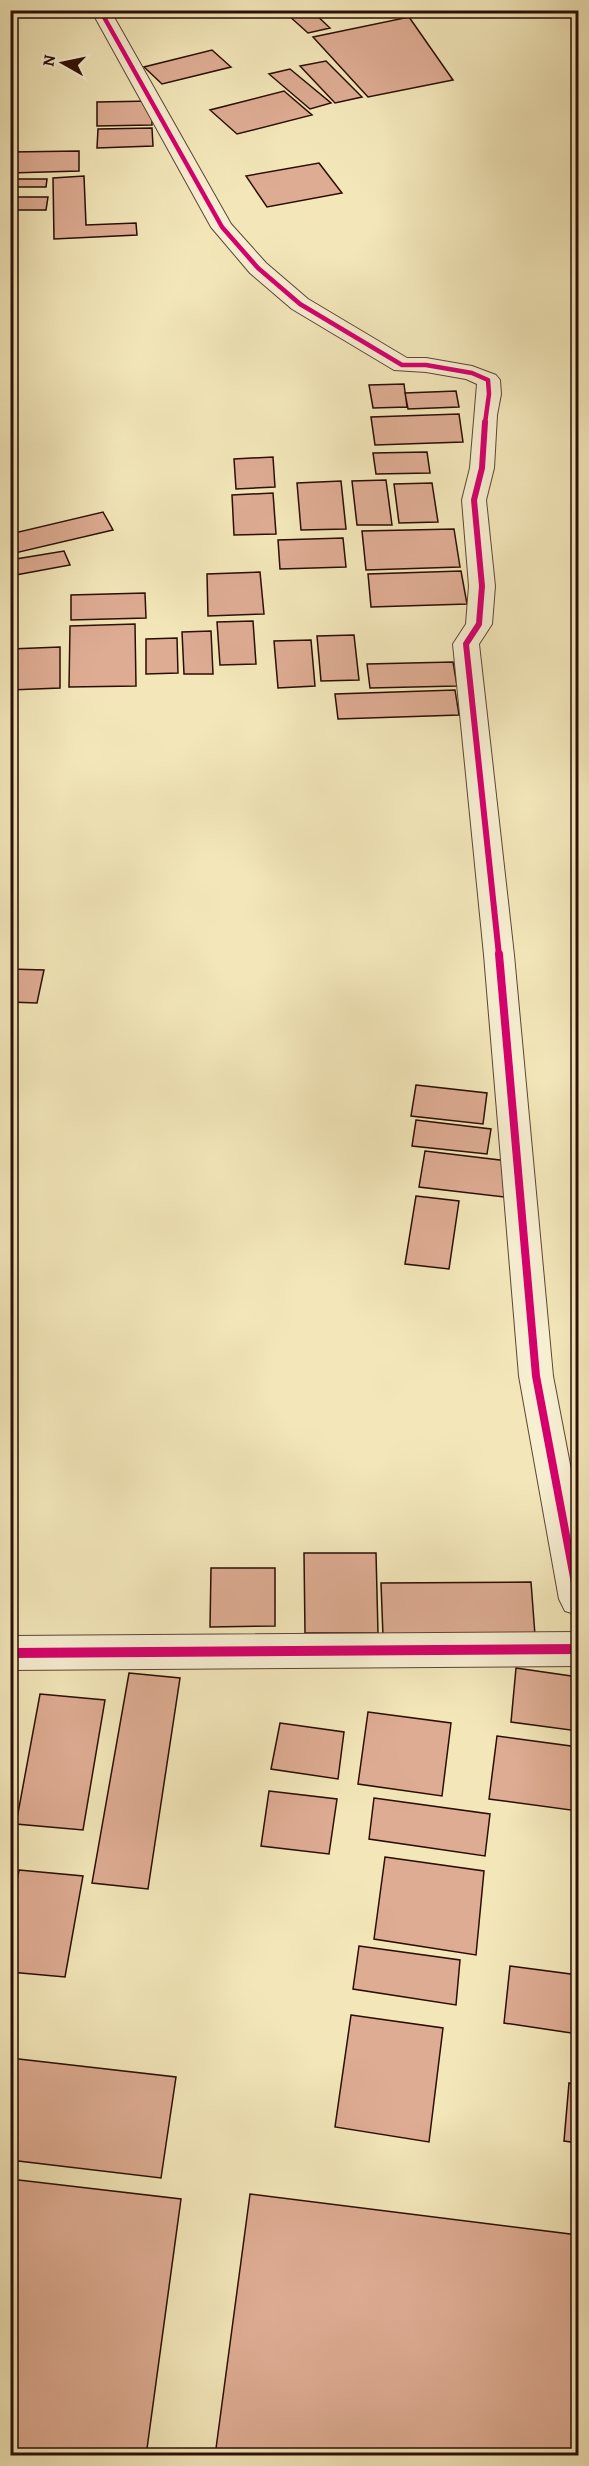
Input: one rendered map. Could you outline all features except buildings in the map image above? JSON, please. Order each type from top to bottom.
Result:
[{"type":"street","points":[[99,10],[222,227],[258,268],[300,304],[402,365],[426,365],[472,373],[488,380],[489,394],[485,415],[482,468],[474,500],[482,586],[479,624],[466,644],[499,955],[536,1376],[579,1599]]},
{"type":"street","points":[[10,1653],[579,1649]]},
{"type":"cycle path","points":[[100,10],[222,227],[258,268],[300,304],[402,365],[426,365],[472,373],[488,380],[489,394],[485,415],[482,468],[474,500],[482,586],[479,624],[466,644],[499,955],[536,1376],[578,1599]]},
{"type":"cycle path","points":[[10,1653],[578,1649]]}]
